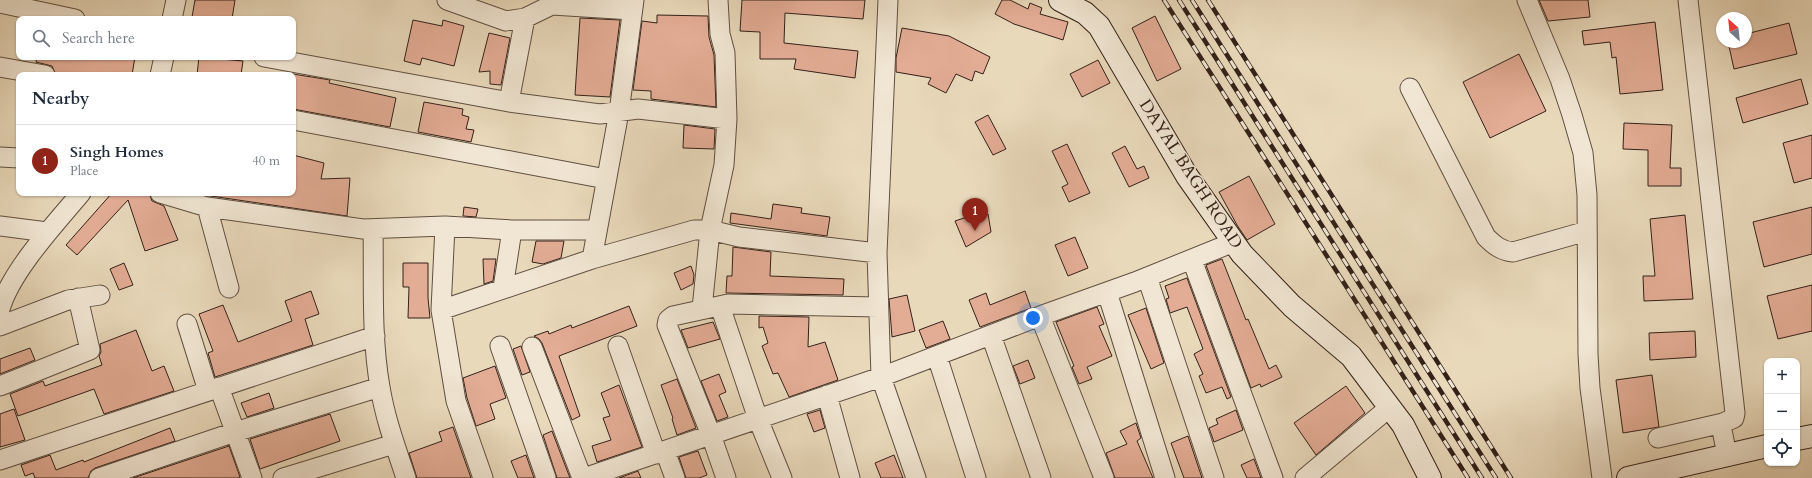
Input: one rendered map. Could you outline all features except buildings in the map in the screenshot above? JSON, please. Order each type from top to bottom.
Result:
[{"type":"street","points":[[173,16],[176,0]]},
{"type":"street","points":[[447,0],[499,20],[506,21],[525,18],[557,3],[633,5],[619,112],[592,259]]},
{"type":"street","points":[[702,309],[710,230],[723,172],[727,119],[725,53],[720,34],[718,0]]},
{"type":"street","points":[[888,0],[877,253],[881,377],[916,478]]},
{"type":"street","name":"DAYAL BAGH ROAD","points":[[1060,0],[1085,13],[1099,26],[1188,176],[1242,254],[1292,306],[1351,356],[1403,425],[1430,478]]},
{"type":"street","points":[[1527,0],[1560,79],[1583,153],[1587,196],[1588,354],[1590,388],[1602,478]]},
{"type":"street","points":[[1658,438],[1723,424],[1734,418],[1735,413],[1688,0]]},
{"type":"street","points":[[0,3],[61,16]]},
{"type":"street","points":[[509,102],[525,18]]},
{"type":"street","points":[[161,72],[163,60]]},
{"type":"street","points":[[280,60],[509,102],[600,114],[638,109],[727,119]]},
{"type":"street","points":[[0,67],[28,72]]},
{"type":"street","points":[[1410,88],[1486,237],[1494,245],[1504,251],[1513,252],[1587,231]]},
{"type":"street","points":[[296,121],[606,179]]},
{"type":"street","points":[[0,157],[16,158]]},
{"type":"street","points":[[0,309],[8,288],[48,232],[78,196]]},
{"type":"street","points":[[169,196],[207,208],[373,229],[445,226],[512,230],[597,230]]},
{"type":"street","points":[[207,208],[229,288]]},
{"type":"street","points":[[0,226],[48,232]]},
{"type":"street","points":[[445,226],[441,310],[456,401],[483,478]]},
{"type":"street","points":[[373,229],[375,336],[380,387],[394,444],[406,478]]},
{"type":"street","points":[[503,288],[512,230]]},
{"type":"street","points":[[441,310],[592,259],[694,230],[710,230],[739,238],[877,253]]},
{"type":"street","points":[[532,347],[589,477],[881,377],[1192,260],[1234,242]]},
{"type":"street","points":[[1192,260],[1273,478]]},
{"type":"street","points":[[1147,277],[1214,478]]},
{"type":"street","points":[[1107,292],[1165,478]]},
{"type":"street","points":[[0,326],[58,303],[100,295]]},
{"type":"street","points":[[0,386],[90,350],[78,298]]},
{"type":"street","points":[[726,478],[711,435],[667,325],[668,320],[673,316],[728,304],[878,307]]},
{"type":"street","points":[[720,306],[758,419],[782,478]]},
{"type":"street","points":[[1040,316],[1104,478]]},
{"type":"street","points":[[187,324],[214,389],[235,432],[252,478]]},
{"type":"street","points":[[991,335],[1041,478]]},
{"type":"street","points":[[0,460],[375,336]]},
{"type":"street","points":[[500,346],[546,478]]},
{"type":"street","points":[[618,346],[660,452],[674,478]]},
{"type":"street","points":[[937,356],[976,478]]},
{"type":"street","points":[[100,478],[235,432],[380,387]]},
{"type":"street","points":[[827,396],[850,478]]},
{"type":"street","points":[[1305,478],[1390,407]]},
{"type":"street","points":[[1723,424],[1722,430],[1727,455]]},
{"type":"street","points":[[1800,438],[1812,436]]},
{"type":"street","points":[[283,478],[324,472],[394,444]]},
{"type":"street","points":[[1628,478],[1764,447]]},
{"type":"railway","points":[[1164,0],[1468,478]]},
{"type":"railway","points":[[1179,0],[1482,478]]},
{"type":"railway","points":[[1192,0],[1496,478]]},
{"type":"railway","points":[[1208,0],[1511,478]]},
{"type":"place","name":"Singh Homes","points":[[975,231]]}]
